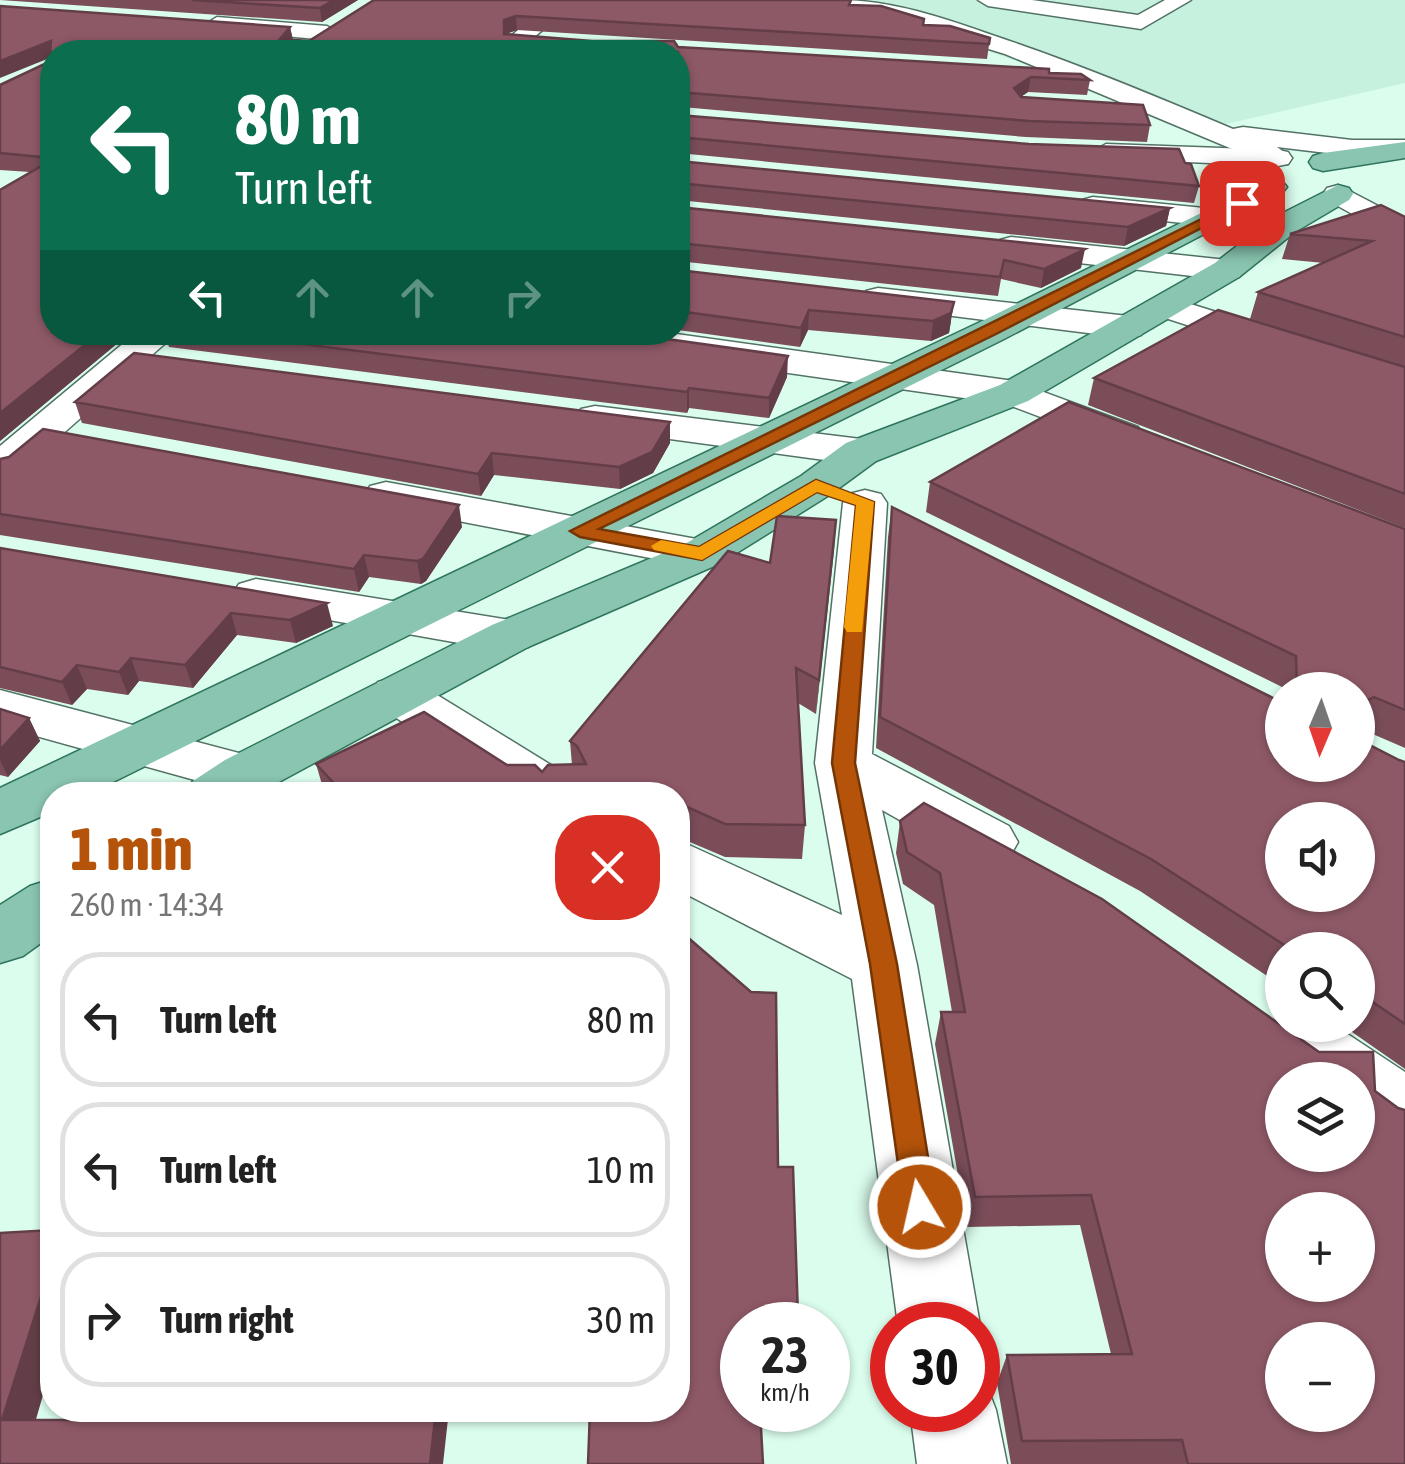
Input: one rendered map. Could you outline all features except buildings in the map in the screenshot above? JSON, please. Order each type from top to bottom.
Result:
[{"type":"main road","points":[[233,782],[510,636],[860,490],[1014,393],[1227,270],[1278,190],[1341,179],[1405,149]]},
{"type":"main road","points":[[65,782],[1022,315],[1212,218],[1278,190],[1405,172]]},
{"type":"main road","points":[[0,814],[40,794]]},
{"type":"main road","points":[[0,938],[40,911]]},
{"type":"street","points":[[848,0],[896,11],[1082,75],[1210,130],[1299,143],[1405,149]]},
{"type":"street","points":[[988,0],[1141,22],[1181,0]]},
{"type":"street","points":[[518,40],[559,6],[592,15]]},
{"type":"street","points":[[201,23],[334,28],[314,40]]},
{"type":"street","points":[[884,33],[980,39]]},
{"type":"street","points":[[1004,70],[1082,75]]},
{"type":"street","points":[[1086,106],[1165,111]]},
{"type":"street","points":[[1210,130],[1278,190]]},
{"type":"street","points":[[1084,152],[1278,190]]},
{"type":"street","points":[[1341,179],[1405,233]]},
{"type":"street","points":[[1054,202],[1212,218]]},
{"type":"street","points":[[973,243],[1227,270]]},
{"type":"street","points":[[850,295],[1022,315],[1146,317],[1405,384]]},
{"type":"street","points":[[0,467],[146,345],[188,364]]},
{"type":"street","points":[[673,345],[1014,393],[1156,449]]},
{"type":"street","points":[[554,412],[766,440],[860,490],[844,763],[884,964],[935,1302]]},
{"type":"street","points":[[44,432],[102,443]]},
{"type":"street","points":[[350,489],[702,554]]},
{"type":"street","points":[[210,586],[510,636]]},
{"type":"street","points":[[396,694],[536,782]]},
{"type":"street","points":[[0,708],[140,745],[224,782]]},
{"type":"street","points":[[844,763],[1030,865]]},
{"type":"street","points":[[690,869],[884,964]]},
{"type":"street","points":[[1304,1042],[1405,1112]]},
{"type":"street","points":[[957,1432],[962,1464]]},
{"type":"shaded area","points":[[847,0],[1405,0],[1405,83],[1204,129]]},
{"type":"slow traffic","points":[[661,546],[702,554],[816,485],[865,502],[855,627]]},
{"type":"route","points":[[920,1207],[884,964],[844,763],[865,502],[816,485],[702,554],[580,531],[1242,203]]}]
